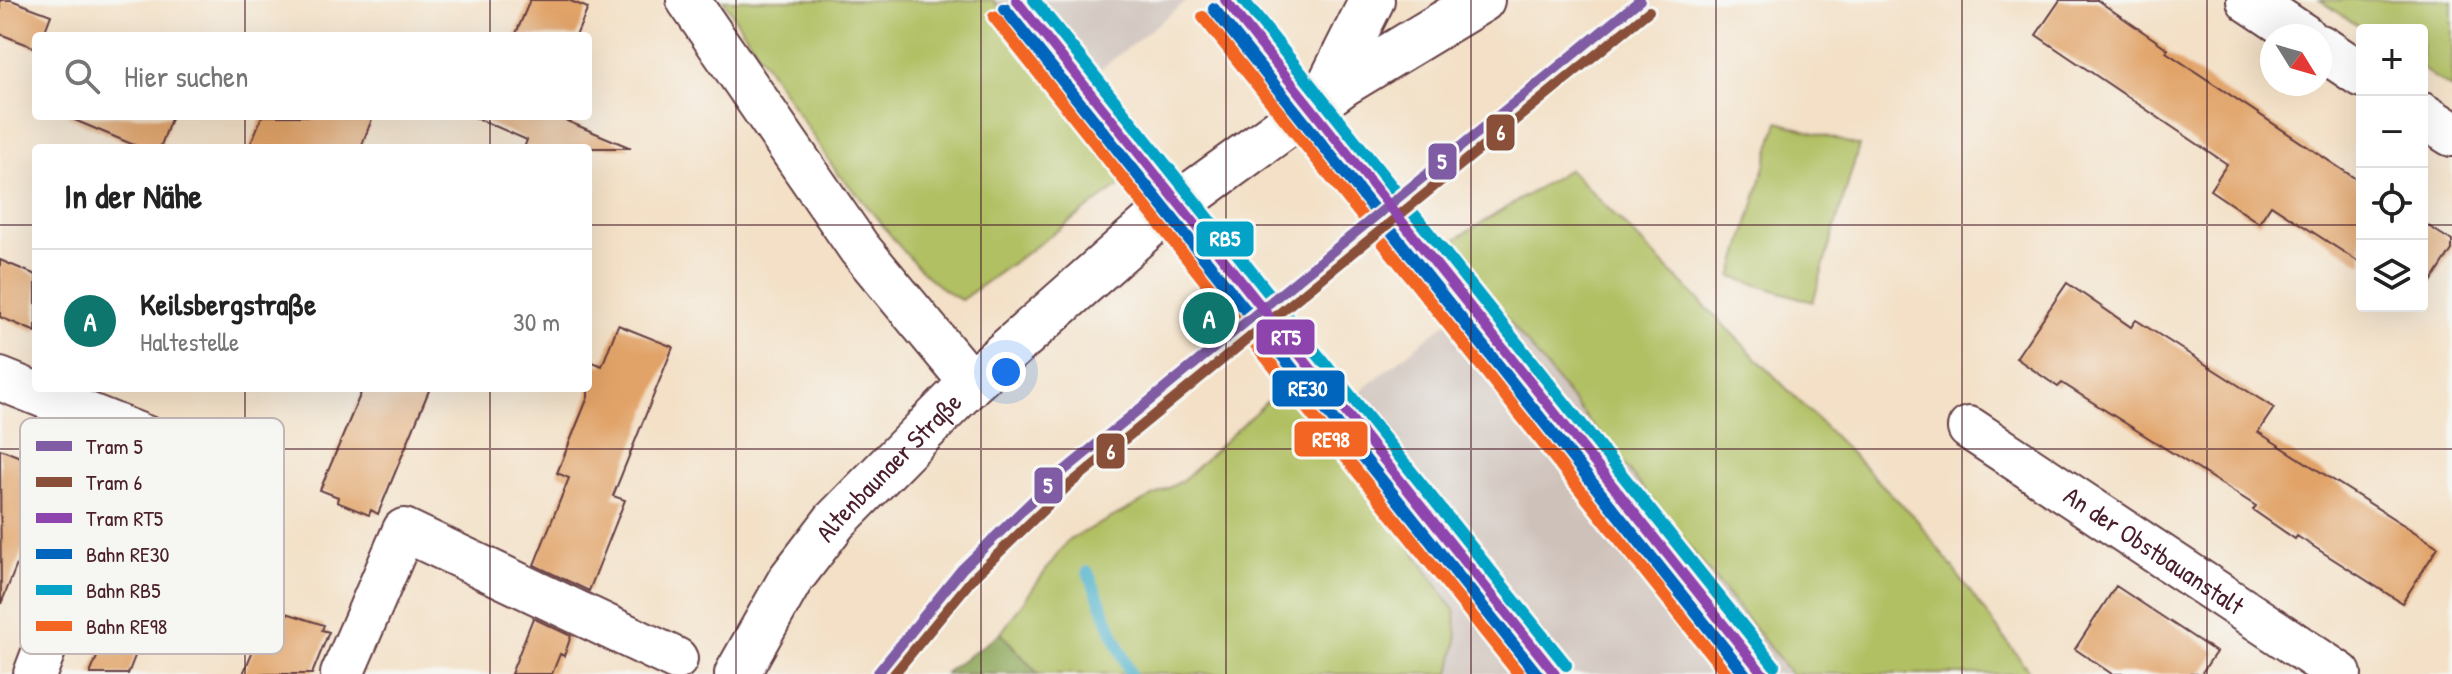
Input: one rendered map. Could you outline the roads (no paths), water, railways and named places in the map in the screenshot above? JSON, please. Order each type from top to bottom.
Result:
[{"type":"main road","points":[[1323,98],[1372,0]]},
{"type":"main road","points":[[2249,0],[2285,24]]},
{"type":"main road","name":"Altenbaunaer Straße","points":[[737,674],[790,580],[835,521],[971,383],[1152,223],[1323,98],[1469,3]]},
{"type":"main road","points":[[2332,55],[2356,71]]},
{"type":"main road","points":[[2428,119],[2452,134]]},
{"type":"street","points":[[688,0],[859,248],[971,383]]},
{"type":"street","points":[[0,379],[93,418]]},
{"type":"street","name":"An der Obstbauanstalt","points":[[1969,428],[2340,674]]},
{"type":"street","points":[[342,674],[404,530],[676,659]]},
{"type":"street","points":[[35,674],[43,654]]},
{"type":"waterway","points":[[1088,572],[1130,674]]},
{"type":"tram line","name":"RT5","points":[[1016,0],[1555,674]]},
{"type":"tram line","name":"RT5","points":[[1225,0],[1763,674]]},
{"type":"tram line","name":"5","points":[[877,674],[962,569],[1060,474],[1640,0]]},
{"type":"tram line","name":"6","points":[[894,674],[973,578],[1069,485],[1649,11]]},
{"type":"rail line","name":"RB5","points":[[1034,0],[1566,665]]},
{"type":"rail line","name":"RB5","points":[[1243,0],[1774,665]]},
{"type":"rail line","name":"RE30","points":[[1005,9],[1537,674]]},
{"type":"rail line","name":"RE30","points":[[1214,9],[1745,674]]},
{"type":"rail line","name":"RE98","points":[[994,17],[1519,674]]},
{"type":"rail line","name":"RE98","points":[[1203,17],[1727,674]]},
{"type":"place","name":"Keilsbergstraße","points":[[1209,318]]}]
